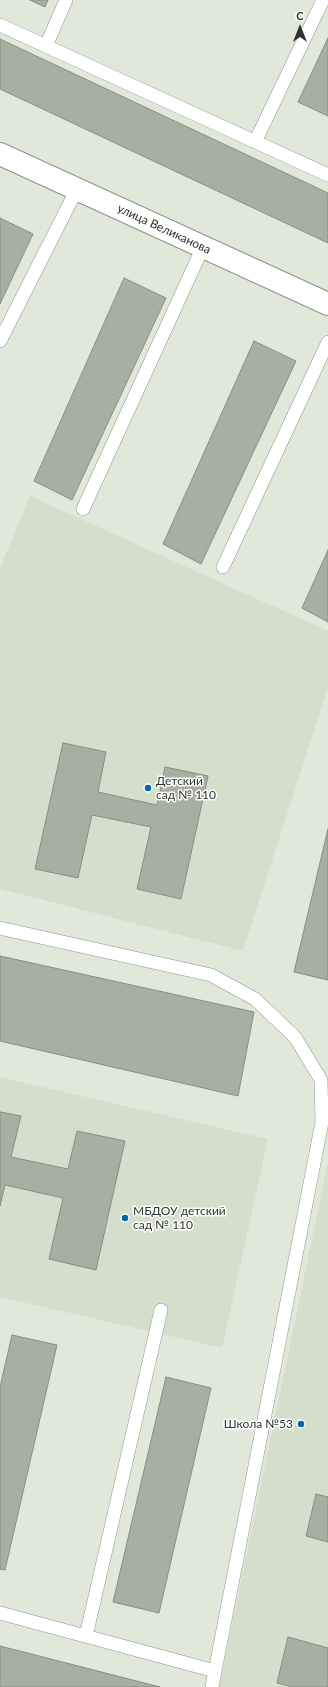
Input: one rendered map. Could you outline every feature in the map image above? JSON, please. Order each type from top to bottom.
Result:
[{"type":"street","name":"улица Великанова","points":[[0,154],[328,304]]},
{"type":"lane","points":[[46,46],[66,0]]},
{"type":"lane","points":[[255,142],[323,0]]},
{"type":"lane","points":[[0,25],[328,175]]},
{"type":"lane","points":[[0,341],[77,189]]},
{"type":"lane","points":[[83,509],[203,247]]},
{"type":"lane","points":[[223,567],[328,342]]},
{"type":"lane","points":[[0,928],[211,975],[255,999],[289,1031],[295,1037],[321,1080],[322,1122],[212,1687]]},
{"type":"lane","points":[[86,1636],[161,1310]]},
{"type":"lane","points":[[0,1613],[215,1671]]},
{"type":"shaded area","name":"Детский сад № 110","points":[[30,496],[328,631],[328,687],[243,951],[0,889],[0,568]]},
{"type":"shaded area","name":"МБДОУ детский сад № 110","points":[[0,1077],[268,1139],[222,1348],[0,1297]]},
{"type":"shaded area","name":"Школа №53","points":[[328,1162],[328,1687],[219,1687]]},
{"type":"building","points":[[30,0],[48,0],[45,7]]},
{"type":"building","points":[[328,38],[328,116],[298,102]]},
{"type":"building","points":[[0,39],[328,193],[328,243],[0,89]]},
{"type":"building","points":[[0,218],[33,234],[0,304]]},
{"type":"building","points":[[124,278],[166,298],[72,500],[34,481]]},
{"type":"building","points":[[254,341],[296,361],[201,564],[163,544]]},
{"type":"building","points":[[328,550],[328,622],[302,608]]},
{"type":"building","points":[[63,743],[106,752],[98,792],[157,805],[165,767],[208,776],[181,899],[137,889],[151,827],[92,815],[78,878],[35,869]]},
{"type":"building","points":[[328,829],[328,980],[294,972]]},
{"type":"building","points":[[0,956],[254,1012],[238,1096],[0,1041]]},
{"type":"building","points":[[0,1112],[21,1116],[11,1157],[68,1169],[77,1131],[125,1141],[96,1270],[49,1259],[63,1198],[5,1185],[0,1206]]},
{"type":"building","points":[[12,1335],[57,1345],[5,1570],[0,1569],[0,1387]]},
{"type":"building","points":[[166,1377],[211,1388],[159,1613],[113,1602]]},
{"type":"building","points":[[316,1494],[328,1497],[328,1542],[306,1536]]},
{"type":"building","points":[[288,1637],[328,1648],[328,1687],[292,1687],[277,1683]]},
{"type":"building","points":[[0,1646],[160,1687],[0,1687]]},
{"type":"place","name":"Детский сад № 110","points":[[148,788]]},
{"type":"place","name":"МБДОУ детский сад № 110","points":[[125,1218]]},
{"type":"place","name":"Школа №53","points":[[301,1424]]}]
